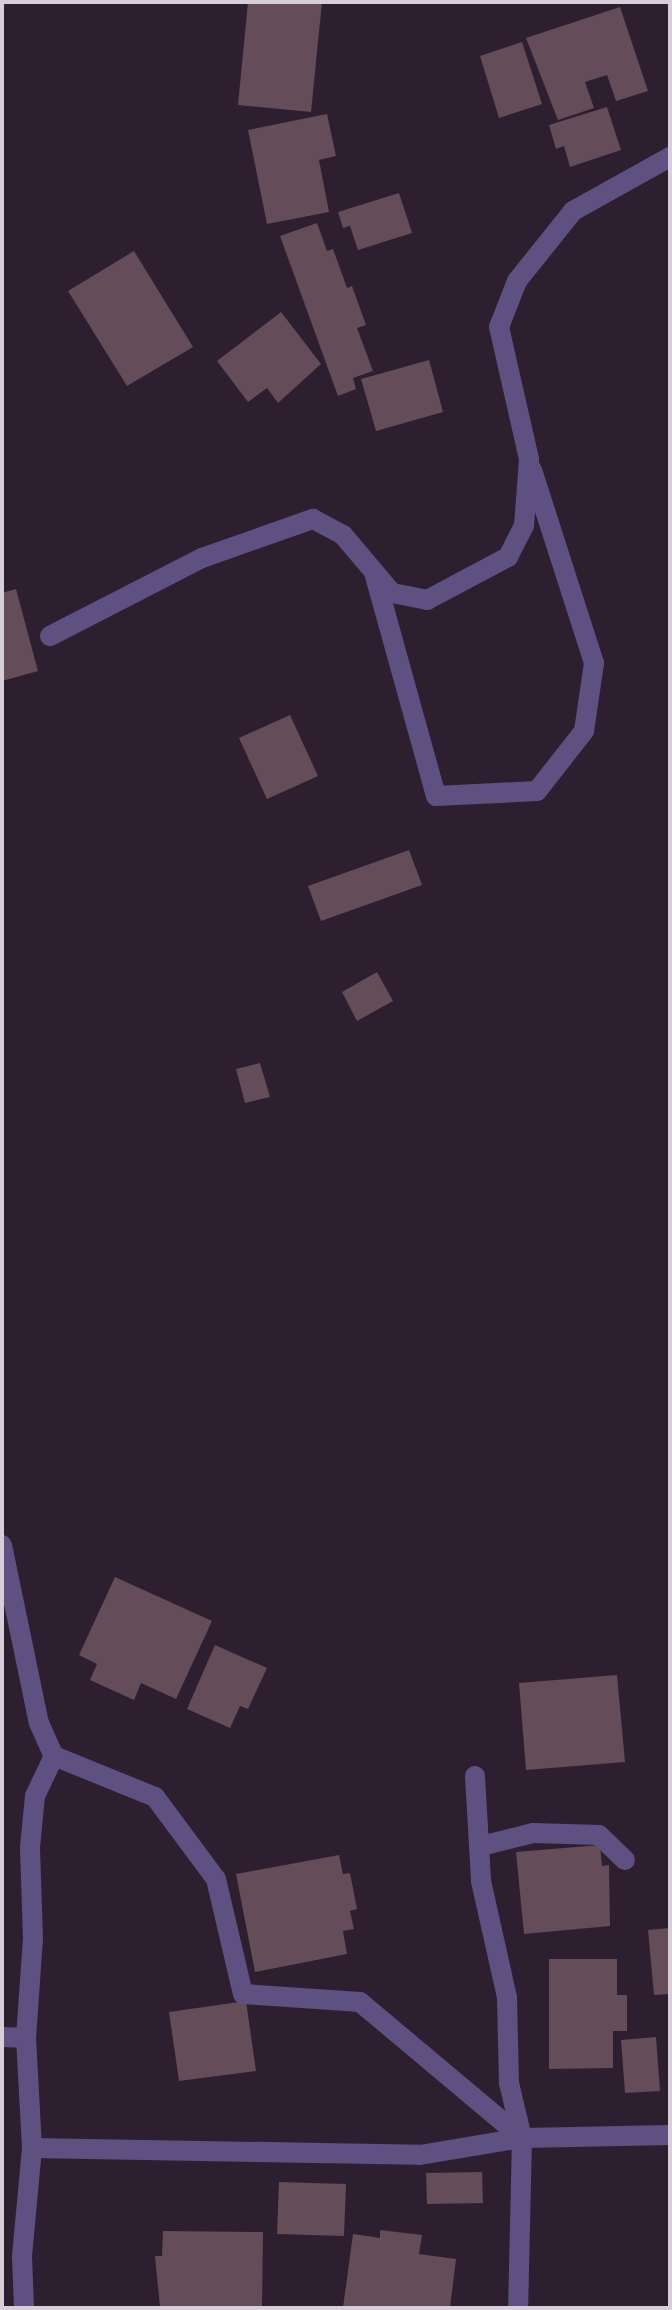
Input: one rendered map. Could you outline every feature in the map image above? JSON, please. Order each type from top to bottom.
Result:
[{"type":"street","points":[[375,575],[436,796],[537,791],[584,731],[594,663],[529,459],[499,327],[517,281],[573,211],[670,157]]},
{"type":"street","points":[[50,636],[202,558],[313,519],[343,535],[392,593],[427,600],[508,557],[524,526],[529,459]]},
{"type":"street","points":[[2,1545],[39,1723],[54,1756],[155,1797],[216,1879],[243,1994],[360,2002],[522,2138]]},
{"type":"street","points":[[24,2308],[22,2256],[32,2148],[26,2038],[33,1939],[30,1847],[35,1796],[54,1756]]},
{"type":"street","points":[[475,1776],[481,1881],[507,1997],[509,2083],[522,2138],[518,2308]]},
{"type":"street","points":[[481,1846],[533,1833],[599,1835],[625,1860]]},
{"type":"street","points":[[2,2037],[26,2038]]},
{"type":"street","points":[[32,2148],[420,2155],[522,2138],[670,2135]]},
{"type":"building","points":[[248,2],[322,2],[311,112],[238,105]]},
{"type":"building","points":[[620,7],[648,91],[616,101],[607,75],[585,82],[594,108],[558,120],[526,38]]},
{"type":"building","points":[[522,42],[542,104],[499,118],[480,56]]},
{"type":"building","points":[[607,107],[621,150],[570,167],[564,146],[556,149],[549,125]]},
{"type":"building","points":[[327,114],[336,156],[319,160],[329,212],[267,224],[248,130]]},
{"type":"building","points":[[399,193],[412,233],[358,250],[350,226],[343,228],[338,212]]},
{"type":"building","points":[[317,223],[327,251],[333,249],[347,288],[352,286],[366,325],[357,328],[373,371],[353,378],[356,389],[338,396],[280,236]]},
{"type":"building","points":[[134,251],[193,347],[127,386],[68,291]]},
{"type":"building","points":[[281,312],[321,364],[278,403],[267,388],[248,402],[217,361]]},
{"type":"building","points":[[429,360],[443,412],[376,431],[361,379]]},
{"type":"building","points":[[16,589],[38,671],[2,681],[2,593]]},
{"type":"building","points":[[290,715],[318,776],[267,799],[239,738]]},
{"type":"building","points":[[409,850],[422,885],[321,921],[308,886]]},
{"type":"building","points":[[377,972],[393,1001],[357,1021],[342,992]]},
{"type":"building","points":[[260,1063],[270,1097],[245,1103],[236,1069]]},
{"type":"building","points":[[115,1577],[212,1621],[176,1699],[141,1683],[134,1700],[90,1680],[97,1664],[79,1655]]},
{"type":"building","points":[[215,1645],[267,1668],[248,1709],[240,1706],[230,1728],[187,1709]]},
{"type":"building","points":[[617,1675],[625,1762],[526,1770],[519,1683]]},
{"type":"building","points":[[600,1845],[602,1866],[609,1865],[610,1926],[524,1934],[516,1852]]},
{"type":"building","points":[[339,1855],[343,1874],[350,1873],[357,1909],[350,1911],[354,1929],[343,1931],[347,1954],[255,1972],[236,1874]]},
{"type":"building","points":[[670,1928],[670,1994],[654,1995],[648,1930]]},
{"type":"building","points":[[549,1959],[617,1959],[617,1995],[627,1995],[627,2031],[613,2031],[613,2068],[549,2069]]},
{"type":"building","points":[[246,2001],[256,2071],[179,2081],[169,2012]]},
{"type":"building","points":[[656,2037],[660,2091],[625,2093],[621,2040]]},
{"type":"building","points":[[482,2172],[483,2203],[427,2204],[426,2173]]},
{"type":"building","points":[[279,2182],[346,2184],[344,2236],[277,2234]]},
{"type":"building","points":[[380,2230],[422,2235],[419,2254],[456,2259],[450,2308],[343,2308],[353,2234],[380,2238]]},
{"type":"building","points":[[163,2231],[263,2232],[262,2308],[160,2307],[155,2256],[162,2256]]}]
